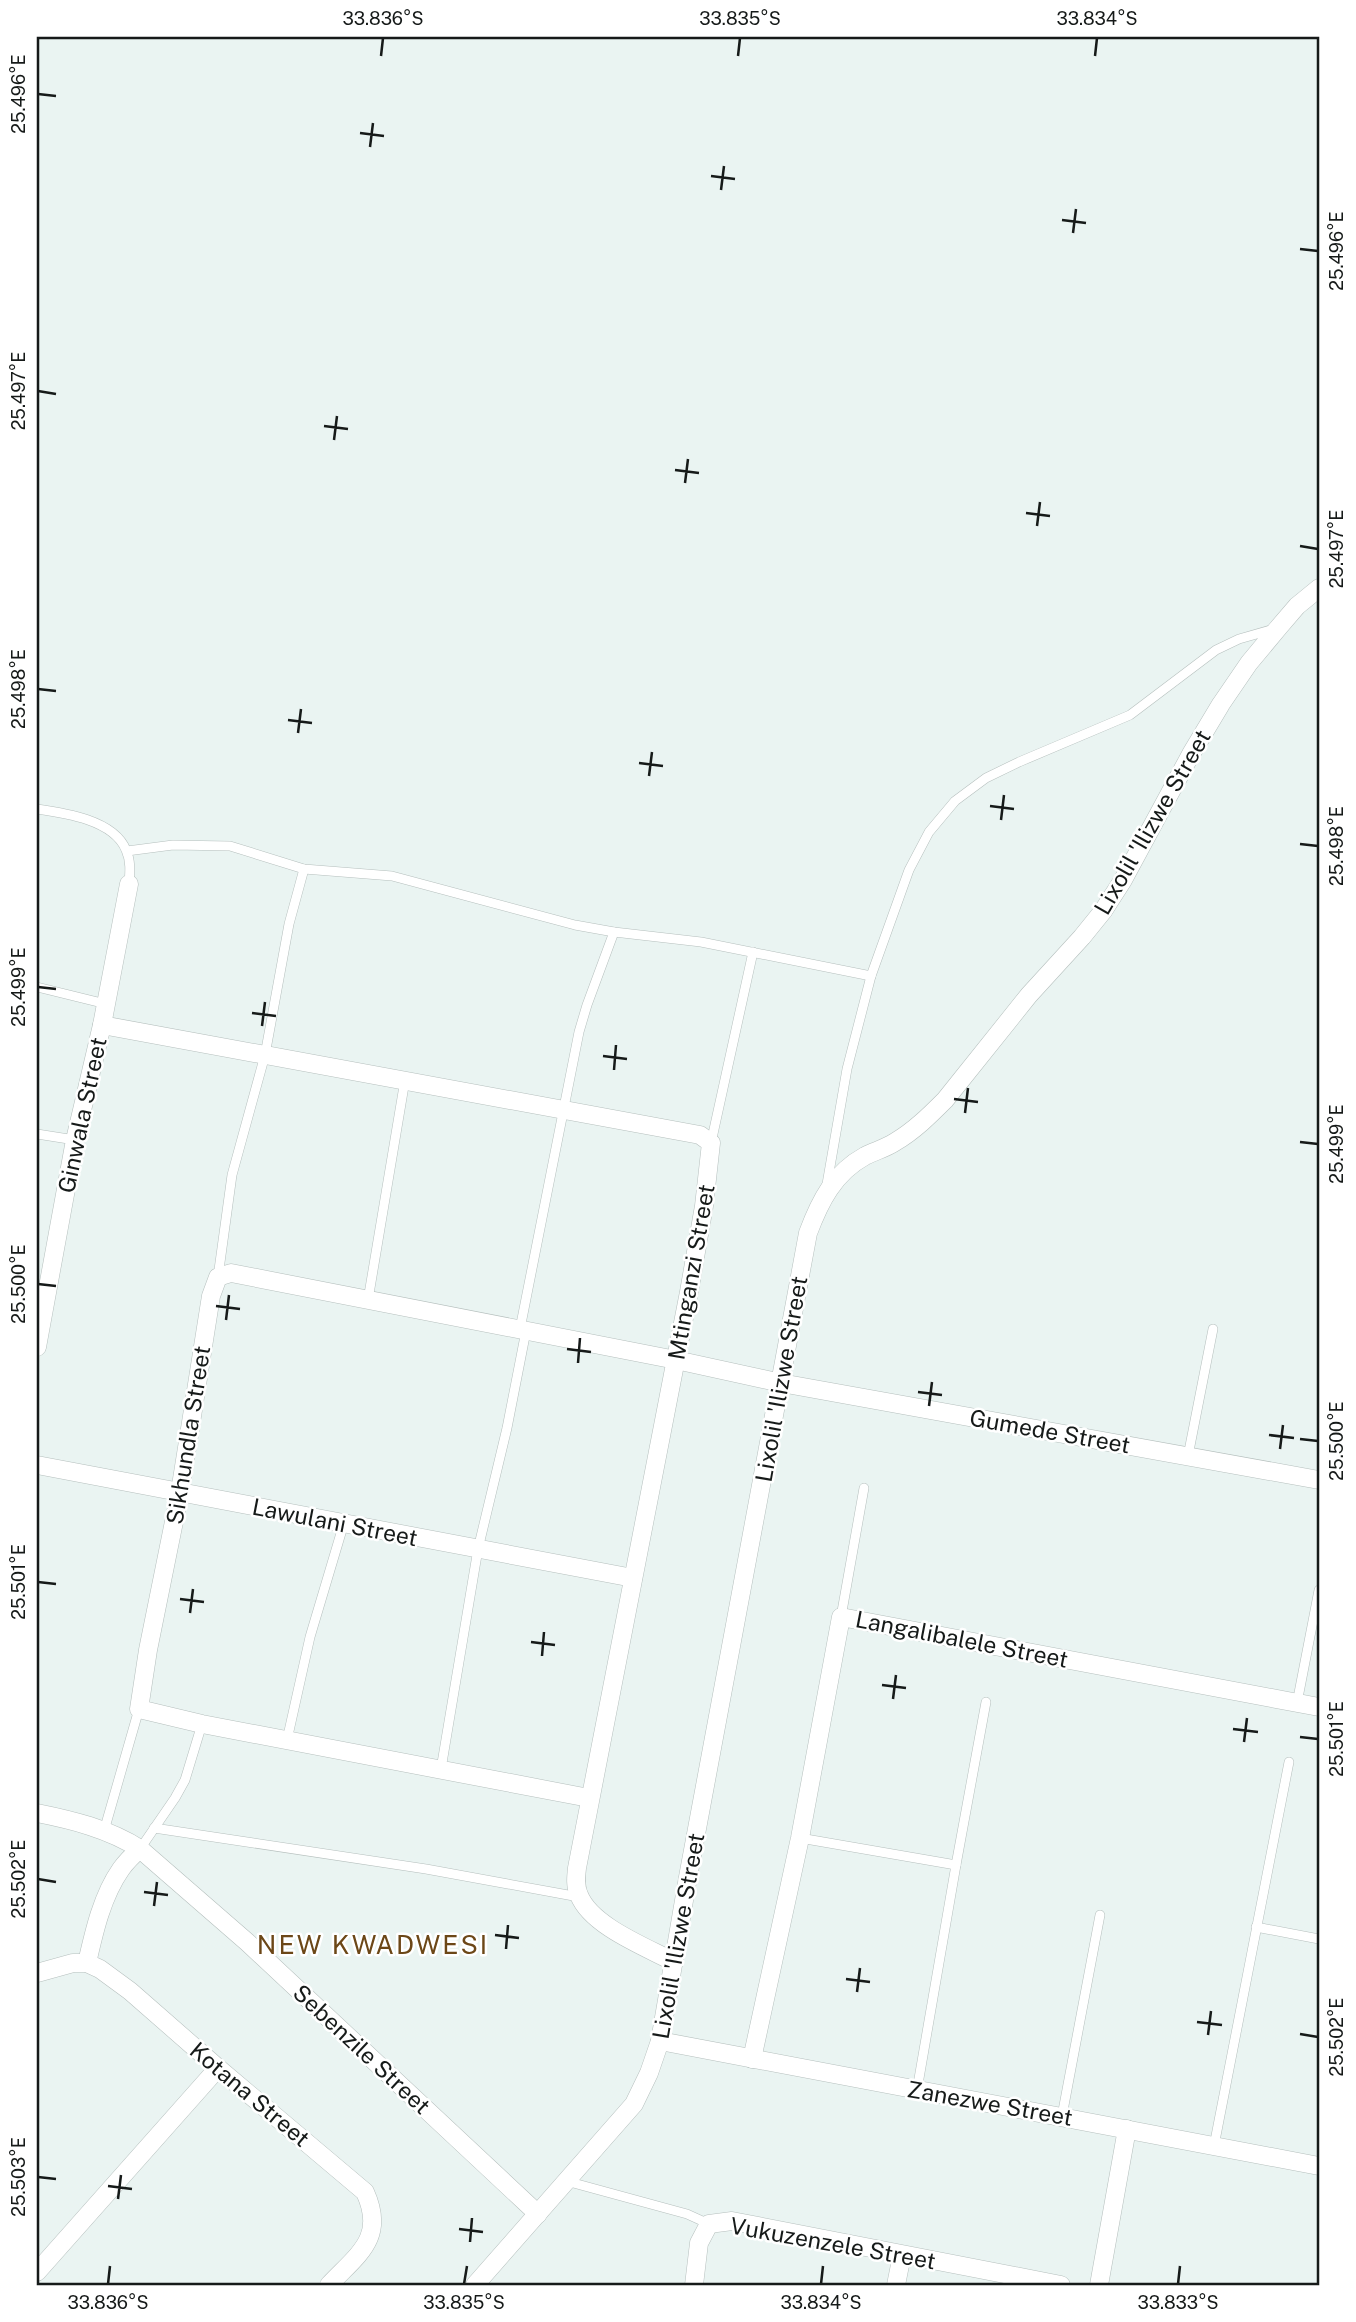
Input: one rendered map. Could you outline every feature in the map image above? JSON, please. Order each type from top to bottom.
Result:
[{"type":"street","name":"Lixolil 'Ilizwe Street","points":[[475,2285],[634,2104],[660,2041],[808,1233],[826,1192],[850,1165],[894,1143],[929,1116],[945,1100],[1028,995],[1082,937],[1123,880],[1221,704],[1249,663],[1279,627],[1297,606],[1319,588]]},
{"type":"street","name":"Ginwala Street","points":[[37,1347],[41,1296],[102,1025],[129,884]]},
{"type":"street","points":[[102,1025],[700,1135],[711,1143]]},
{"type":"street","name":"Mtinganzi Street","points":[[579,1897],[576,1868],[676,1360],[704,1206],[711,1143]]},
{"type":"street","points":[[218,1277],[231,1273],[782,1383]]},
{"type":"street","name":"Sikhundla Street","points":[[139,1709],[148,1650],[180,1492],[211,1296],[218,1277]]},
{"type":"street","name":"Gumede Street","points":[[782,1383],[1319,1480]]},
{"type":"street","name":"Lawulani Street","points":[[37,1465],[633,1578]]},
{"type":"street","name":"Langalibalele Street","points":[[752,2059],[800,1838],[841,1617],[1319,1707]]},
{"type":"street","points":[[139,1709],[202,1724],[589,1798]]},
{"type":"street","name":"Sebenzile Street","points":[[37,1813],[104,1831],[125,1839],[140,1849],[247,1942],[538,2214]]},
{"type":"street","points":[[37,1973],[58,1965],[87,1963],[96,1928],[115,1878],[140,1849]]},
{"type":"street","points":[[579,1897],[589,1910],[610,1928],[674,1962]]},
{"type":"street","name":"Kotana Street","points":[[87,1963],[130,1991],[365,2192],[374,2218],[372,2232],[366,2245],[329,2285]]},
{"type":"street","name":"Zanezwe Street","points":[[660,2041],[1319,2166]]},
{"type":"street","points":[[37,2272],[218,2068]]},
{"type":"street","points":[[1099,2285],[1127,2129]]},
{"type":"street","name":"Vukuzenzele Street","points":[[694,2285],[699,2243],[709,2224],[732,2221],[1061,2285]]},
{"type":"street","points":[[896,2285],[902,2255]]},
{"type":"lane","points":[[826,1192],[847,1069],[872,976],[909,870],[929,832],[955,801],[997,773],[1130,715],[1216,649],[1279,627]]},
{"type":"lane","points":[[37,809],[103,827],[114,834],[127,851],[129,884]]},
{"type":"lane","points":[[127,851],[173,845],[210,844],[250,852],[304,869],[392,876],[551,919],[614,932],[701,942],[872,976]]},
{"type":"lane","points":[[218,1277],[232,1175],[265,1055],[289,924],[304,869]]},
{"type":"lane","points":[[441,1769],[478,1549],[508,1428],[563,1109],[587,1005],[614,932]]},
{"type":"lane","points":[[711,1143],[753,952]]},
{"type":"lane","points":[[37,986],[106,1004]]},
{"type":"lane","points":[[368,1300],[405,1080]]},
{"type":"lane","points":[[37,1134],[75,1140]]},
{"type":"lane","points":[[1188,1456],[1213,1329]]},
{"type":"lane","points":[[841,1617],[863,1488]]},
{"type":"lane","points":[[287,1740],[310,1637],[344,1523]]},
{"type":"lane","points":[[1297,1703],[1319,1590]]},
{"type":"lane","points":[[917,2090],[986,1702]]},
{"type":"lane","points":[[104,1831],[139,1709]]},
{"type":"lane","points":[[140,1849],[185,1780],[202,1724]]},
{"type":"lane","points":[[1214,2146],[1289,1762]]},
{"type":"lane","points":[[154,1828],[426,1869],[579,1897]]},
{"type":"lane","points":[[800,1838],[956,1865]]},
{"type":"lane","points":[[1062,2116],[1100,1915]]},
{"type":"lane","points":[[1256,1927],[1319,1939]]},
{"type":"lane","points":[[566,2181],[687,2214],[709,2224]]},
{"type":"district","name":"NEW KWADWESI","points":[[373,1944]]}]
